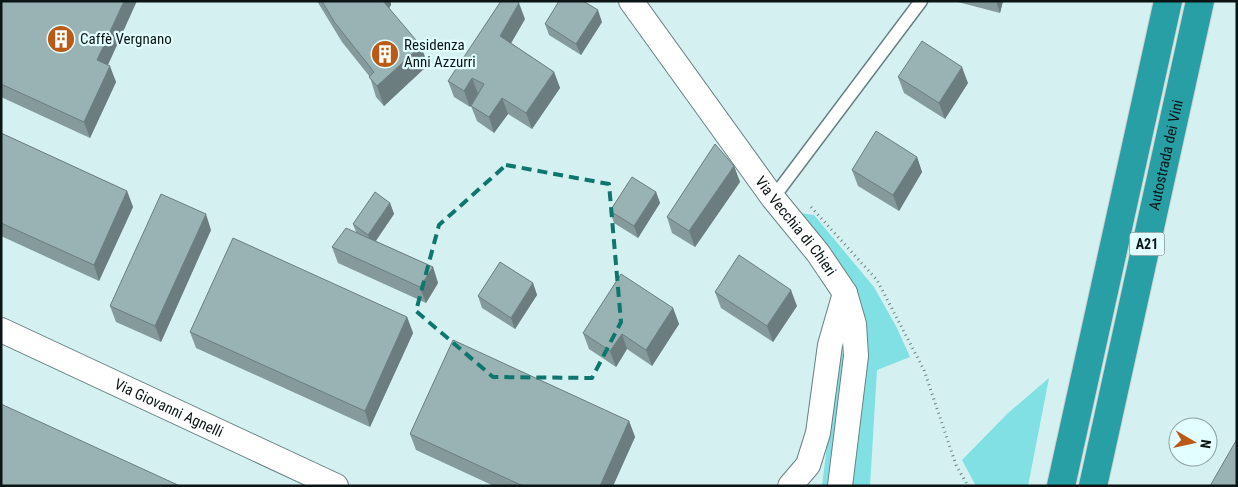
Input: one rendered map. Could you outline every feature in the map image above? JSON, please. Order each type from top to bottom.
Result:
[{"type":"highway","name":"Autostrada dei Vini","points":[[1061,486],[1168,1]]},
{"type":"highway","name":"Autostrada dei Vini","points":[[1093,486],[1200,1]]},
{"type":"highway","points":[[1188,55],[1208,1]]},
{"type":"street","name":"Via Vecchia di Chieri","points":[[631,1],[777,192],[845,293],[854,324],[856,356],[840,486]]},
{"type":"street","points":[[790,486],[808,465],[818,433],[830,345],[845,293]]},
{"type":"street","name":"Via Giovanni Agnelli","points":[[1,330],[336,486]]},
{"type":"lane","points":[[777,192],[921,1]]},
{"type":"path","points":[[777,192],[814,208],[877,280],[924,370],[956,465],[968,486]]},
{"type":"highlighted area","points":[[506,165],[609,184],[621,322],[592,378],[493,377],[416,311],[439,225]]},
{"type":"shaded area","points":[[800,213],[814,215],[874,287],[897,328],[910,357],[877,370],[870,486],[851,486],[866,366],[862,309],[843,273]]},
{"type":"shaded area","points":[[839,350],[846,358],[832,486],[822,486]]},
{"type":"shaded area","points":[[1049,378],[1028,486],[976,486],[962,460],[1008,413]]},
{"type":"building","name":"Caffè Vergnano","points":[[1,1],[124,1],[97,60],[110,66],[84,122],[1,84]]},
{"type":"building","name":"Residenza Anni Azzurri","points":[[322,1],[383,1],[421,46],[377,86],[369,77],[374,72],[335,23]]},
{"type":"building","points":[[501,1],[516,1],[519,3],[500,36],[554,72],[526,113],[502,98],[489,117],[471,106],[484,84],[472,78],[464,91],[448,81]]},
{"type":"building","points":[[559,1],[583,1],[598,10],[576,44],[545,24]]},
{"type":"building","points":[[922,41],[962,67],[939,103],[898,77]]},
{"type":"building","points":[[876,131],[917,157],[893,195],[852,170]]},
{"type":"building","points":[[1,133],[127,191],[94,265],[1,223]]},
{"type":"building","points":[[715,144],[734,166],[689,231],[667,217]]},
{"type":"building","points":[[632,177],[656,192],[634,226],[610,211]]},
{"type":"building","points":[[375,192],[390,203],[368,235],[353,224]]},
{"type":"building","points":[[161,194],[206,214],[155,326],[110,306]]},
{"type":"building","points":[[346,228],[433,267],[420,287],[332,247]]},
{"type":"building","points":[[233,238],[407,317],[365,411],[190,332]]},
{"type":"building","points":[[739,255],[791,290],[767,326],[715,292]]},
{"type":"building","points":[[500,262],[533,283],[511,318],[478,296]]},
{"type":"building","points":[[621,274],[673,308],[646,350],[622,334],[610,351],[583,333]]},
{"type":"building","points":[[453,340],[629,421],[600,486],[523,486],[410,434]]},
{"type":"building","points":[[1,404],[180,486],[1,486]]},
{"type":"building","points":[[1237,439],[1237,486],[1210,486]]},
{"type":"place","name":"Caffè Vergnano","points":[[61,39]]},
{"type":"place","name":"Residenza Anni Azzurri","points":[[385,54]]}]
